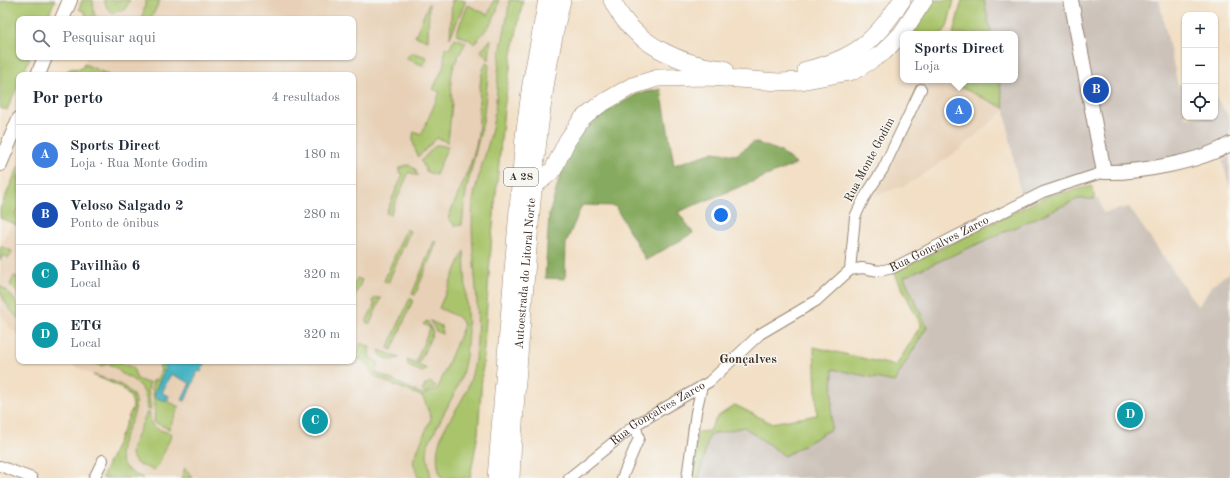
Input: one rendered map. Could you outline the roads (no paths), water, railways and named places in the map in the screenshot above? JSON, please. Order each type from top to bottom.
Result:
[{"type":"highway","name":"Autoestrada do Litoral Norte","points":[[496,478],[524,137],[531,84],[547,0]]},
{"type":"highway","name":"Autoestrada do Litoral Norte","points":[[511,478],[514,417],[533,187],[548,65],[562,0]]},
{"type":"highway","points":[[612,0],[621,15],[643,39],[672,56],[696,64],[718,68],[800,72],[841,59],[857,51],[871,40],[887,22],[902,0]]},
{"type":"highway","points":[[839,73],[877,46],[885,38],[911,0]]},
{"type":"highway","points":[[903,31],[924,0]]},
{"type":"highway","points":[[533,187],[553,170],[567,140],[582,119],[599,105],[632,86],[658,78],[710,77],[779,82],[801,82],[854,71],[884,52],[900,35]]},
{"type":"street","points":[[63,16],[70,0]]},
{"type":"street","points":[[1071,0],[1104,172]]},
{"type":"street","points":[[39,72],[44,60]]},
{"type":"street","name":"Rua Monte Godim","points":[[850,270],[855,217],[864,198],[883,169],[921,88]]},
{"type":"street","points":[[0,164],[16,127]]},
{"type":"street","name":"Rua Gonçalves Zarco","points":[[569,478],[635,425],[709,382],[760,334],[816,301],[850,270],[862,268],[879,271],[893,268],[1043,192],[1104,172],[1143,170],[1215,153],[1230,144]]},
{"type":"street","points":[[687,478],[696,412],[702,386]]},
{"type":"street","points":[[622,478],[639,438],[635,425]]},
{"type":"street","points":[[94,478],[104,460]]},
{"type":"street","points":[[0,466],[32,478]]},
{"type":"water","points":[[162,364],[205,364],[201,372],[198,371],[185,401],[182,400],[190,383],[171,374],[162,393],[169,396],[167,401],[156,398],[154,393],[165,369]]},
{"type":"place","name":"Veloso Salgado 2","points":[[1096,90]]},
{"type":"place","name":"Sports Direct","points":[[959,111]]},
{"type":"place","name":"ETG","points":[[1130,415]]},
{"type":"place","name":"Pavilhão 6","points":[[315,421]]},
{"type":"district","name":"Gonçalves","points":[[748,359]]}]
